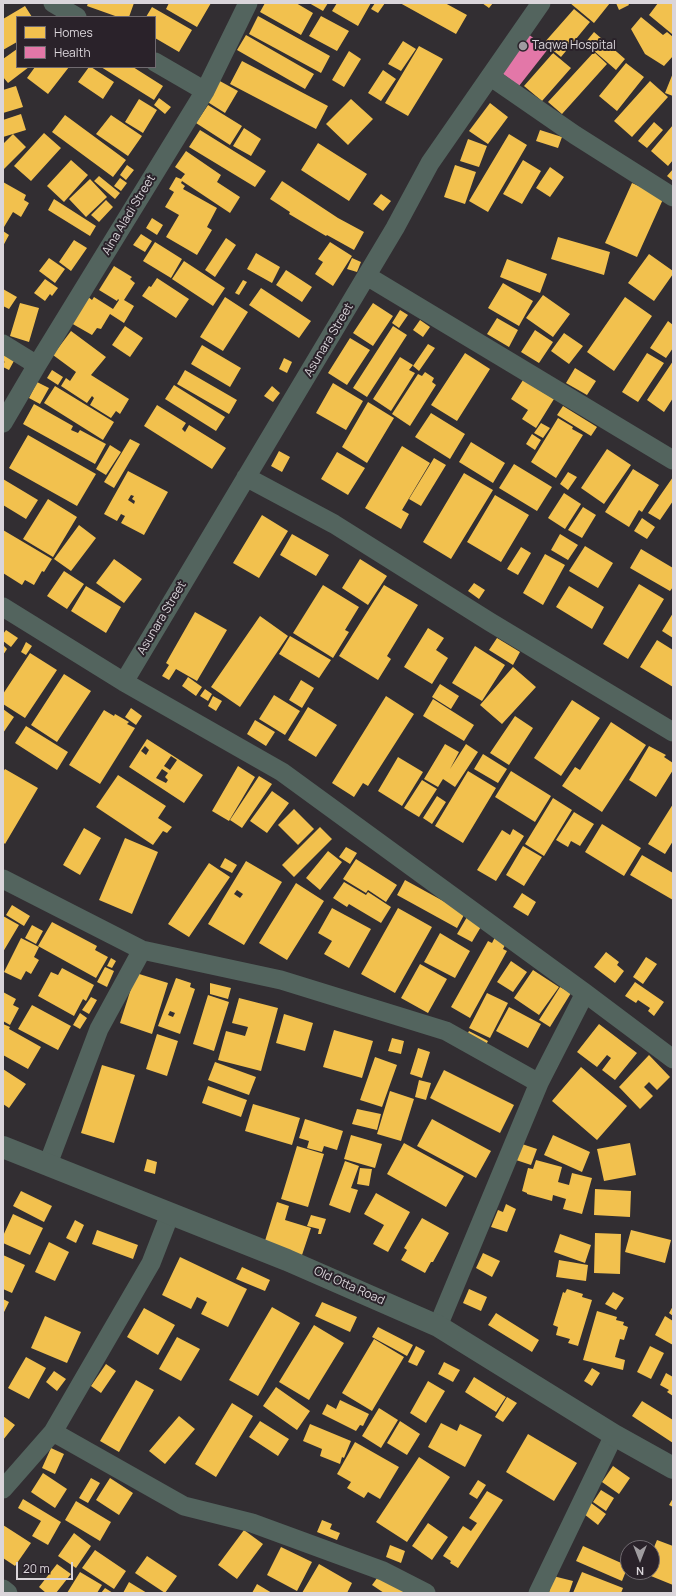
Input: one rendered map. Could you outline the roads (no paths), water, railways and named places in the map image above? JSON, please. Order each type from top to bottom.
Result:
[{"type":"street","points":[[53,3],[75,16]]},
{"type":"street","name":"Aina Aladi Street","points":[[3,423],[205,90],[248,3]]},
{"type":"street","name":"Asunara Street","points":[[124,682],[367,276],[430,163],[541,3]]},
{"type":"street","points":[[156,63],[205,90]]},
{"type":"street","points":[[491,77],[575,135],[673,197]]},
{"type":"street","points":[[367,276],[673,460]]},
{"type":"street","points":[[3,344],[37,365]]},
{"type":"street","points":[[246,477],[334,524],[490,622],[673,732]]},
{"type":"street","points":[[3,607],[124,682],[282,772],[673,1059]]},
{"type":"street","points":[[3,879],[142,950],[281,980],[446,1031],[539,1083]]},
{"type":"street","points":[[48,1164],[99,1029],[142,950]]},
{"type":"street","points":[[438,1326],[539,1083],[585,993]]},
{"type":"street","name":"Old Otta Road","points":[[3,1147],[288,1260],[438,1326],[614,1435],[673,1468]]},
{"type":"street","points":[[3,1488],[53,1432],[151,1263],[170,1214]]},
{"type":"street","points":[[53,1432],[184,1506],[252,1523],[383,1571],[426,1593]]},
{"type":"street","points":[[538,1593],[614,1435]]},
{"type":"street","points":[[3,1589],[8,1593]]},
{"type":"place","name":"Taqwa Hospital","points":[[523,46]]}]
